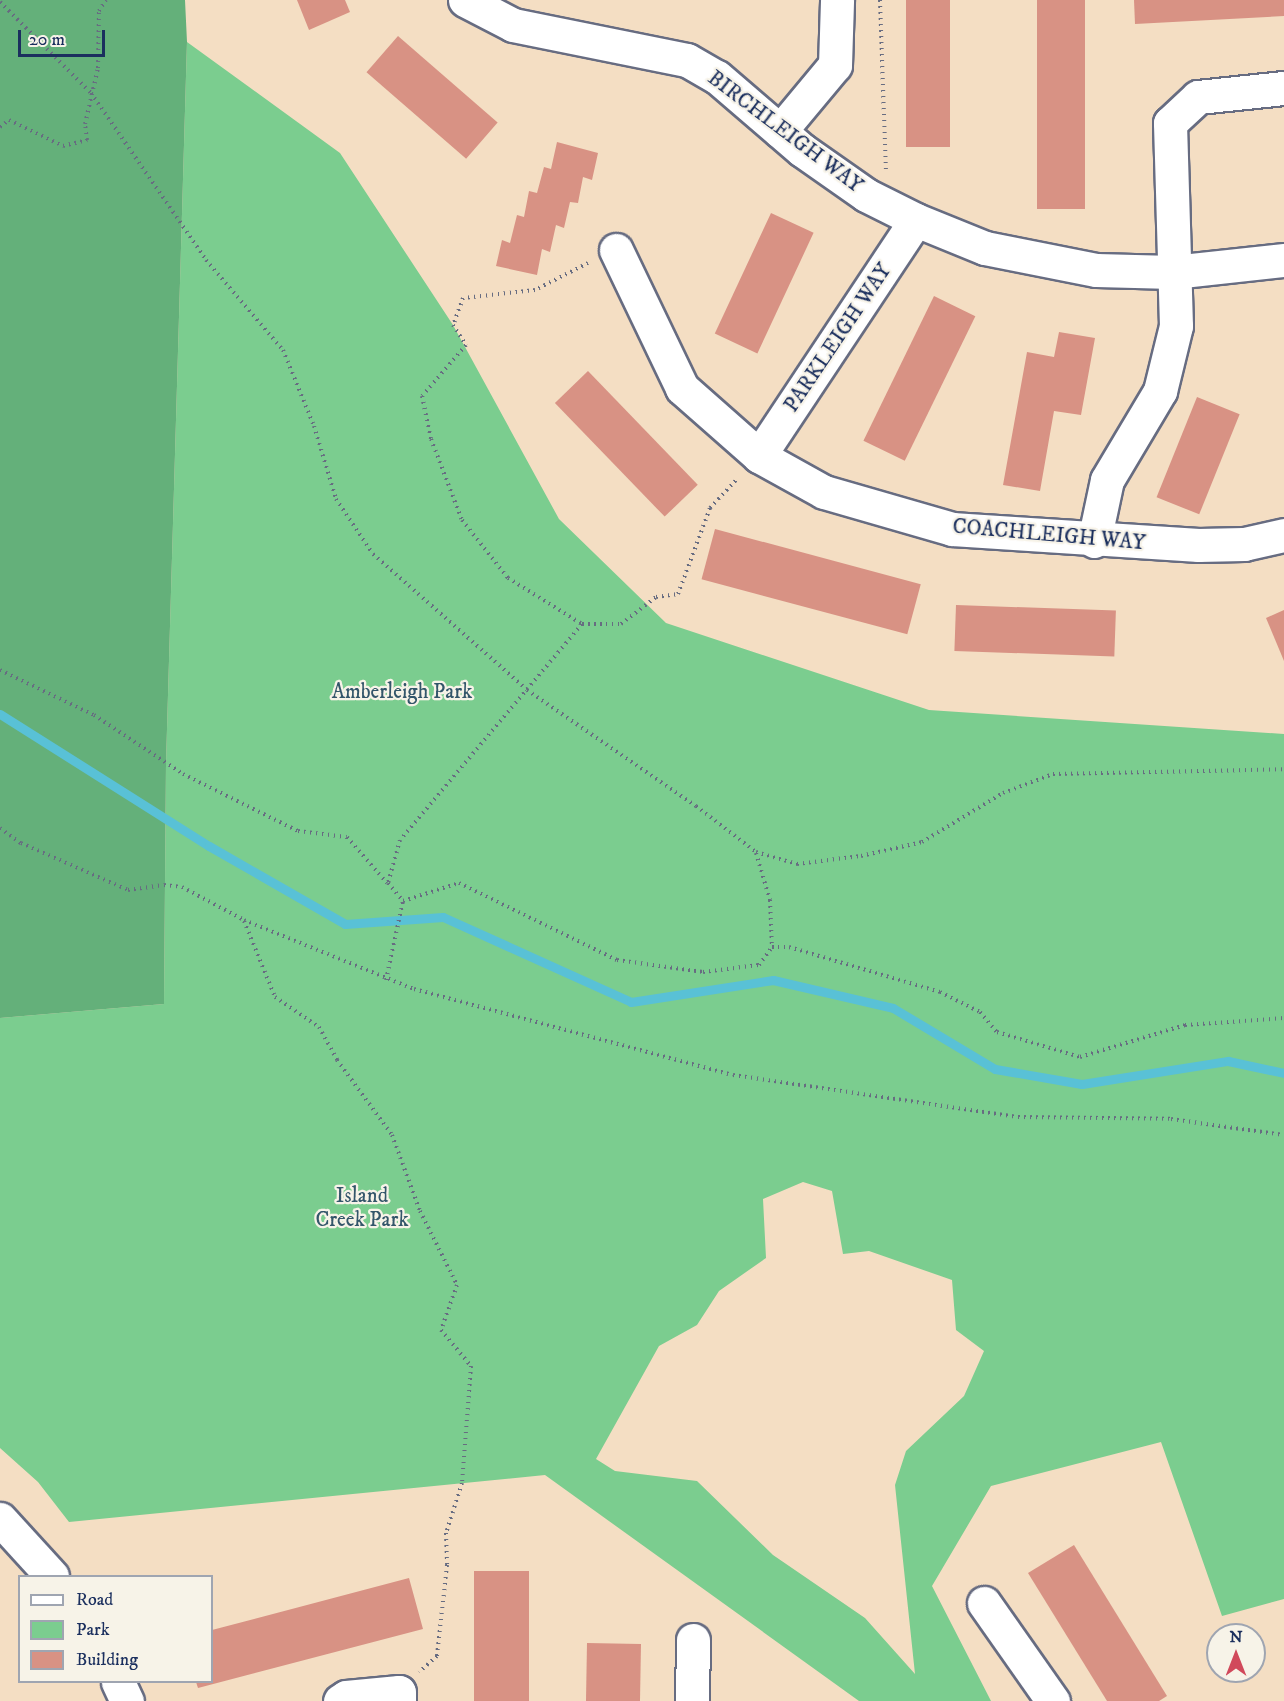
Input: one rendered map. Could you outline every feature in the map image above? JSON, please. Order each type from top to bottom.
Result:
[{"type":"street","name":"BIRCHLEIGH WAY","points":[[465,0],[513,25],[687,60],[717,77],[780,132],[866,195],[916,220],[1020,258],[1096,270],[1173,272],[1284,260]]},
{"type":"street","points":[[780,132],[835,65],[837,0]]},
{"type":"street","points":[[1094,541],[1107,480],[1160,391],[1176,326],[1170,123],[1198,97],[1284,88]]},
{"type":"street","name":"PARKLEIGH WAY","points":[[759,456],[916,220]]},
{"type":"street","name":"COACHLEIGH WAY","points":[[616,250],[682,388],[759,456],[824,492],[952,529],[1094,541],[1244,544],[1284,535]]},
{"type":"street","points":[[0,1519],[51,1575]]},
{"type":"street","points":[[984,1603],[1053,1701]]},
{"type":"street","points":[[692,1701],[693,1640]]},
{"type":"street","points":[[118,1683],[127,1701]]},
{"type":"street","points":[[340,1701],[346,1697],[399,1696]]},
{"type":"path","points":[[0,127],[9,120],[63,146],[87,140],[85,124],[98,68],[99,11],[106,0]]},
{"type":"path","points":[[880,0],[886,176]]},
{"type":"path","points":[[0,2],[91,93],[206,260],[284,350],[314,426],[336,499],[373,554],[526,690],[696,806],[756,852],[797,864],[861,856],[922,842],[1003,794],[1053,774],[1284,769]]},
{"type":"path","points":[[616,250],[535,290],[463,298],[453,325],[466,345],[422,396],[430,439],[462,520],[508,578],[582,624],[621,624],[656,597],[678,594],[710,508],[759,456]]},
{"type":"path","points":[[388,883],[399,840],[582,624]]},
{"type":"path","points":[[0,670],[94,715],[183,774],[298,831],[347,837],[403,901]]},
{"type":"path","points":[[0,828],[21,843],[128,890],[164,885],[182,887],[244,920],[386,980],[733,1076],[1018,1117],[1171,1119],[1284,1135]]},
{"type":"path","points":[[403,901],[459,883],[617,960],[704,972],[759,965],[772,947],[770,900],[756,852]]},
{"type":"path","points":[[386,980],[403,901]]},
{"type":"path","points":[[244,920],[275,997],[319,1027],[337,1060],[392,1135],[420,1211],[457,1284],[441,1330],[471,1366],[462,1484],[446,1533],[447,1564],[436,1656],[399,1696]]},
{"type":"path","points":[[772,947],[789,948],[940,992],[980,1012],[997,1032],[1080,1057],[1185,1025],[1284,1018]]},
{"type":"green space","points":[[0,0],[185,0],[187,42],[166,764],[164,1004],[0,1018]]},
{"type":"green space","points":[[187,42],[340,153],[453,325],[559,519],[666,623],[929,710],[1284,734],[1284,1599],[1222,1616],[1161,1442],[991,1486],[932,1586],[991,1701],[859,1701],[545,1475],[69,1522],[38,1482],[0,1448],[0,1018],[164,1004],[166,764]],"holes":[[[803,1182],[832,1191],[843,1254],[869,1251],[952,1280],[956,1330],[984,1351],[964,1396],[906,1451],[895,1485],[915,1674],[865,1618],[773,1555],[697,1481],[615,1471],[596,1459],[659,1346],[697,1325],[719,1291],[766,1258],[763,1199]]]},
{"type":"building","points":[[297,0],[345,0],[350,12],[309,30]]},
{"type":"building","points":[[906,0],[950,0],[950,147],[906,147]]},
{"type":"building","points":[[1037,0],[1085,0],[1085,209],[1037,209]]},
{"type":"building","points":[[1134,0],[1284,0],[1284,16],[1135,24]]},
{"type":"building","points":[[398,36],[498,123],[466,159],[367,72]]},
{"type":"building","points":[[557,142],[598,153],[592,180],[583,177],[578,203],[570,202],[564,228],[556,225],[550,252],[542,249],[537,275],[496,266],[502,240],[510,243],[517,215],[524,217],[529,191],[537,193],[544,167],[551,169]]},
{"type":"building","points":[[771,213],[814,233],[757,353],[715,334]]},
{"type":"building","points":[[934,296],[975,316],[905,461],[863,441]]},
{"type":"building","points":[[1059,332],[1095,338],[1081,415],[1054,411],[1040,491],[1003,485],[1027,352],[1054,357]]},
{"type":"building","points":[[588,371],[698,485],[665,517],[555,403]]},
{"type":"building","points":[[1197,397],[1240,414],[1199,514],[1157,497]]},
{"type":"building","points":[[715,529],[921,584],[907,634],[702,579]]},
{"type":"building","points":[[956,605],[1116,611],[1114,657],[954,651]]},
{"type":"building","points":[[1284,610],[1284,661],[1266,618]]},
{"type":"building","points":[[1074,1545],[1167,1696],[1159,1701],[1107,1701],[1028,1573]]},
{"type":"building","points":[[474,1571],[529,1571],[529,1701],[474,1701]]},
{"type":"building","points":[[409,1578],[423,1629],[198,1688],[196,1683],[213,1683],[213,1630]]},
{"type":"building","points":[[587,1643],[641,1644],[640,1701],[586,1701]]},
{"type":"waterway","points":[[0,714],[209,846],[345,924],[443,917],[631,1002],[773,980],[893,1008],[995,1069],[1082,1084],[1228,1061],[1284,1073]]},
{"type":"park label","name":"Amberleigh Park","points":[[402,692]]},
{"type":"park label","name":"Island Creek Park","points":[[362,1208]]}]
